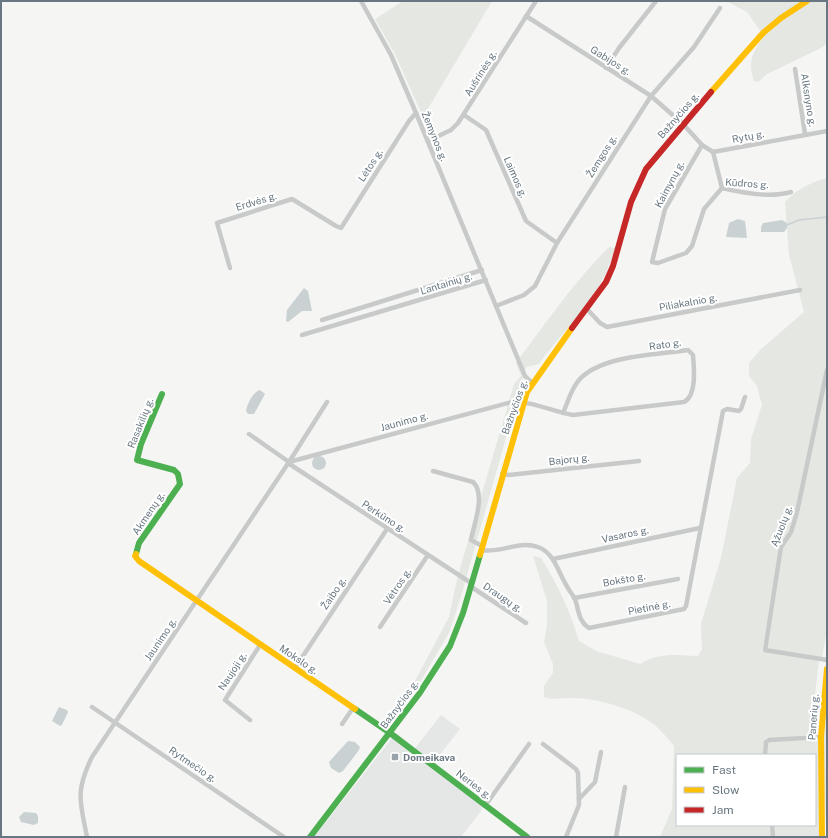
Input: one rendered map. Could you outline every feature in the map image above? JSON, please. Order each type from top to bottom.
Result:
[{"type":"main road","name":"Bažnyčios g.","points":[[310,837],[412,705],[450,646],[459,625],[502,474],[524,403],[532,383],[587,309],[610,274],[631,202],[646,169],[682,124],[763,33],[781,18],[807,1]]},
{"type":"main road","name":"Rasakilių g.","points":[[137,460],[141,444],[162,394]]},
{"type":"main road","name":"Akmenų g.","points":[[137,460],[174,470],[178,474],[180,484],[140,543],[135,556],[145,566],[196,601]]},
{"type":"main road","name":"Mokslo g.","points":[[196,601],[390,733]]},
{"type":"main road","name":"Panerių g.","points":[[822,837],[823,741],[827,670]]},
{"type":"main road","name":"Neries g.","points":[[390,733],[527,837]]},
{"type":"street","name":"Žemynos g.","points":[[361,1],[388,49],[486,280]]},
{"type":"street","name":"Aušrinės g.","points":[[428,141],[451,130],[464,115],[536,1]]},
{"type":"street","points":[[606,68],[619,48],[656,1]]},
{"type":"street","name":"Žemgos g.","points":[[496,306],[524,295],[534,286],[557,243],[651,96],[694,47],[720,8]]},
{"type":"street","name":"Gabijos g.","points":[[526,16],[651,96],[682,124]]},
{"type":"street","name":"Alksnyno g.","points":[[795,69],[805,134]]},
{"type":"street","name":"Lėtos g.","points":[[341,228],[409,121],[416,113]]},
{"type":"street","name":"Laimos g.","points":[[464,115],[486,130],[526,221],[557,243]]},
{"type":"street","points":[[682,124],[702,145],[713,152],[722,188]]},
{"type":"street","name":"Rytų g.","points":[[713,152],[827,131]]},
{"type":"street","name":"Kaimynų g.","points":[[670,259],[658,263],[652,262],[661,221],[665,209],[702,145]]},
{"type":"street","name":"Kūdros g.","points":[[670,259],[686,253],[692,246],[704,209],[722,188],[754,194],[781,195],[791,192]]},
{"type":"street","name":"Erdvės g.","points":[[230,268],[217,223],[292,199],[341,228]]},
{"type":"street","points":[[322,320],[482,270]]},
{"type":"street","name":"Lantainių g.","points":[[302,335],[486,280],[525,376],[532,383]]},
{"type":"street","name":"Piliakalnio g.","points":[[587,309],[600,323],[607,327],[800,290]]},
{"type":"street","name":"Rato g.","points":[[524,403],[563,413],[582,414],[684,402],[691,393],[694,373],[693,355],[688,350],[619,360],[590,371],[579,380],[563,413]]},
{"type":"street","name":"Ąžuolų g.","points":[[827,370],[797,512],[791,532],[781,547],[765,650],[827,660]]},
{"type":"street","name":"Pietinė g.","points":[[481,548],[488,552],[524,544],[539,547],[552,559],[574,598],[580,618],[589,628],[684,609],[723,411],[728,409],[739,411],[745,397]]},
{"type":"street","name":"Jaunimo g.","points":[[87,837],[80,802],[82,777],[92,757],[289,462],[327,402]]},
{"type":"street","name":"Jaunimo g.","points":[[289,462],[506,403],[524,403]]},
{"type":"street","name":"Perkūno g.","points":[[249,434],[471,585]]},
{"type":"street","name":"Bajorų g.","points":[[502,474],[509,475],[639,461]]},
{"type":"street","points":[[433,470],[473,482],[477,486],[479,499],[471,540],[481,548]]},
{"type":"street","name":"Vasaros g.","points":[[552,559],[700,528]]},
{"type":"street","name":"Žaibo g.","points":[[295,668],[387,529]]},
{"type":"street","name":"Vėtros g.","points":[[380,627],[428,555]]},
{"type":"street","name":"Bokšto g.","points":[[574,598],[678,579]]},
{"type":"street","name":"Draugų g.","points":[[471,585],[526,623]]},
{"type":"street","name":"Naujoji g.","points":[[250,720],[225,700],[260,645]]},
{"type":"street","name":"Rytmečio g.","points":[[92,707],[284,837]]},
{"type":"street","points":[[342,724],[353,708]]},
{"type":"street","points":[[765,754],[766,742],[769,740],[823,741]]},
{"type":"street","points":[[485,806],[529,744]]},
{"type":"street","points":[[543,744],[576,769],[578,777],[579,799],[576,814],[566,837]]},
{"type":"street","points":[[579,799],[595,782],[601,752]]},
{"type":"street","points":[[616,837],[625,787]]},
{"type":"street","points":[[772,826],[773,837]]},
{"type":"shaded area","points":[[403,1],[492,1],[423,117],[395,54],[375,19]]},
{"type":"shaded area","points":[[726,1],[827,1],[827,43],[821,48],[767,74],[758,82],[754,81],[751,68],[752,57],[764,36],[747,12]]},
{"type":"shaded area","points":[[827,178],[827,366],[809,445],[804,480],[789,530],[780,547],[762,651],[819,661],[814,703],[820,707],[818,734],[766,739],[763,745],[764,754],[676,754],[676,826],[770,826],[772,837],[660,837],[672,809],[674,746],[652,723],[632,711],[608,703],[585,699],[552,699],[544,697],[544,686],[553,673],[553,664],[544,642],[547,625],[547,601],[533,556],[541,558],[553,579],[563,598],[579,641],[596,651],[640,664],[647,660],[668,655],[698,656],[702,650],[701,624],[721,558],[737,478],[750,463],[751,439],[762,405],[757,386],[749,376],[749,363],[761,349],[804,312],[789,255],[785,202],[804,187]]},
{"type":"shaded area","points":[[738,219],[745,221],[747,238],[726,237],[729,223]]},
{"type":"shaded area","points":[[782,220],[787,223],[787,228],[784,232],[761,232],[763,223]]},
{"type":"shaded area","points":[[609,247],[615,248],[602,280],[593,295],[539,364],[526,367],[460,600],[449,633],[413,694],[384,729],[381,727],[416,679],[449,617],[458,575],[514,384],[521,376],[516,363],[572,289]]},
{"type":"shaded area","points":[[304,288],[308,291],[312,311],[302,311],[288,322],[286,321],[287,310]]},
{"type":"shaded area","points":[[827,375],[827,630],[822,658],[767,648],[782,548],[798,512]]},
{"type":"shaded area","points":[[260,390],[265,394],[254,414],[248,414],[246,411],[249,402],[255,393]]},
{"type":"shaded area","points":[[316,456],[322,456],[326,460],[326,466],[322,470],[316,470],[312,466],[312,460]]},
{"type":"shaded area","points":[[827,699],[827,837],[823,782],[823,747]]},
{"type":"shaded area","points":[[59,707],[67,710],[68,712],[62,725],[60,726],[52,721]]},
{"type":"shaded area","points":[[441,715],[460,729],[434,762],[484,801],[481,811],[461,837],[314,837],[396,733],[415,748]]},
{"type":"shaded area","points":[[814,738],[819,740],[820,837],[775,837],[773,826],[816,826],[816,754],[767,754],[767,743],[770,741]]},
{"type":"shaded area","points":[[348,741],[355,742],[360,747],[343,771],[339,773],[331,768],[329,762]]},
{"type":"shaded area","points":[[24,812],[36,813],[38,816],[38,823],[34,825],[21,822],[19,817]]},
{"type":"waterway","points":[[787,225],[799,220],[827,217]]},
{"type":"traffic: fast","points":[[136,554],[139,543],[180,484],[178,474],[174,470],[137,460],[141,444],[162,394]]},
{"type":"traffic: fast","points":[[310,837],[419,694],[450,646],[463,613],[480,555]]},
{"type":"traffic: fast","points":[[355,709],[390,733],[527,837]]},
{"type":"traffic: slow","points":[[711,92],[763,33],[781,18],[807,1]]},
{"type":"traffic: slow","points":[[480,555],[527,392],[572,328]]},
{"type":"traffic: slow","points":[[136,554],[135,556],[139,561],[355,709]]},
{"type":"traffic: slow","points":[[822,837],[821,737],[827,669]]},
{"type":"traffic: jam","points":[[572,328],[606,282],[613,266],[631,202],[646,169],[711,92]]},
{"type":"place","name":"Domeikava","points":[[395,757]]}]
